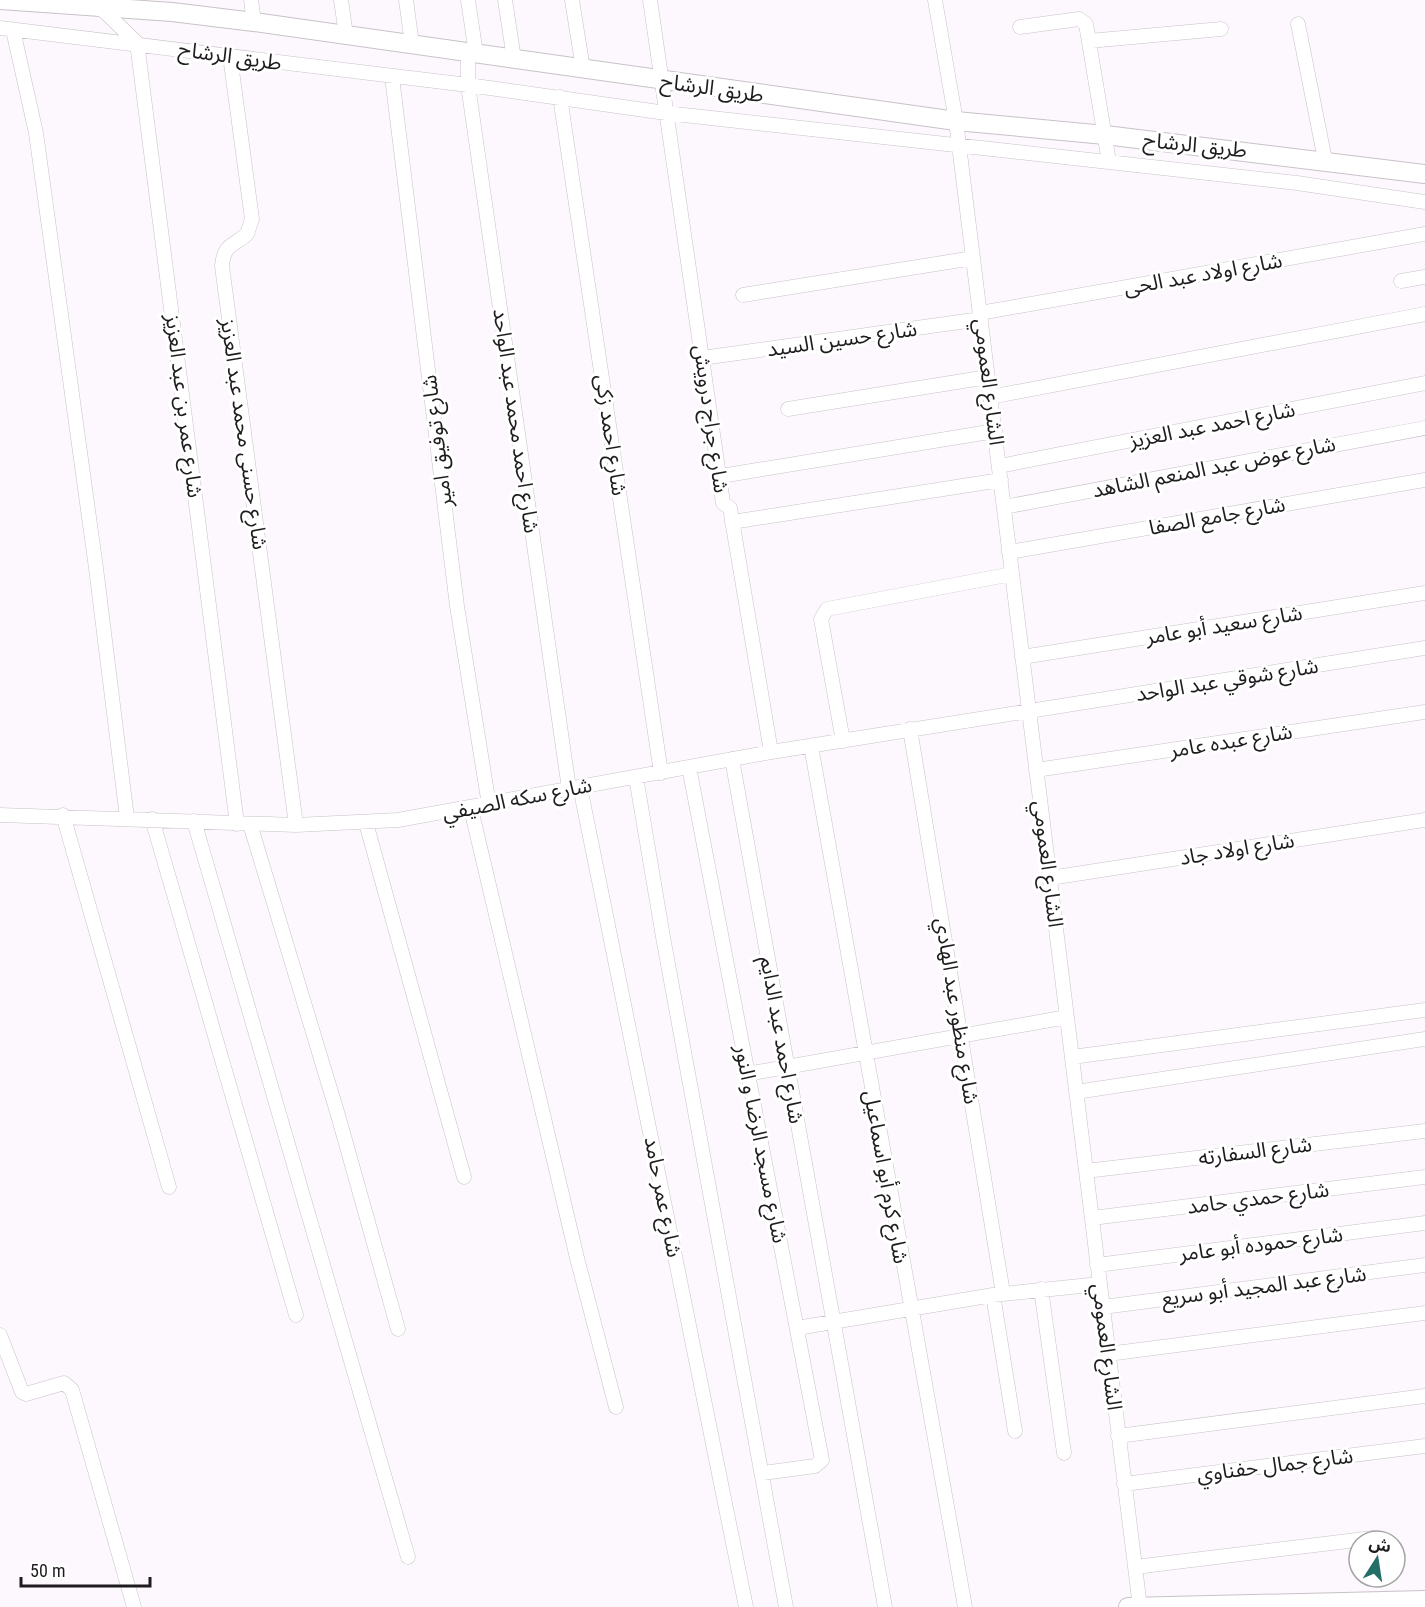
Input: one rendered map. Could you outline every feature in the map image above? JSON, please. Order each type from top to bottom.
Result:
[{"type":"street","name":"طريق الرشاح","points":[[0,0],[88,4],[254,22],[956,121],[1105,135],[1425,174]]},
{"type":"street","points":[[251,0],[254,22]]},
{"type":"street","points":[[341,0],[346,35]]},
{"type":"street","points":[[406,0],[412,44]]},
{"type":"street","name":"شارع احمد محمد عبد الواحد","points":[[468,0],[472,53],[468,85],[574,788]]},
{"type":"street","points":[[505,0],[514,59]]},
{"type":"street","points":[[573,0],[583,69]]},
{"type":"street","name":"شارع جراج درويش","points":[[650,0],[721,476],[723,504],[730,508],[771,752]]},
{"type":"street","name":"الشارع العمومي","points":[[935,0],[956,121],[1135,1567],[1136,1606]]},
{"type":"street","points":[[88,4],[105,12],[137,43]]},
{"type":"street","points":[[1020,27],[1079,19],[1086,24],[1109,162]]},
{"type":"street","points":[[1298,24],[1325,160]]},
{"type":"street","points":[[6,29],[36,133],[96,568],[127,818]]},
{"type":"street","name":"طريق الرشاح","points":[[6,29],[137,43],[468,85],[666,113],[1298,183],[1425,202]]},
{"type":"street","points":[[1089,42],[1221,29]]},
{"type":"street","name":"شارع عمر بن عبد العزيز","points":[[137,43],[244,824],[338,1115],[398,1329]]},
{"type":"street","name":"شارع حسنى محمد عبد العزيز","points":[[230,56],[252,219],[247,234],[232,242],[226,250],[222,266],[296,825]]},
{"type":"street","name":"شارع توفيق امير","points":[[393,77],[457,606],[489,805]]},
{"type":"street","name":"شارع احمد زكى","points":[[560,97],[661,773]]},
{"type":"street","name":"شارع اولاد عبد الحى","points":[[980,316],[1425,234]]},
{"type":"street","points":[[742,295],[973,258]]},
{"type":"street","points":[[1401,281],[1425,277]]},
{"type":"street","points":[[990,397],[1425,314]]},
{"type":"street","name":"شارع حسين السيد","points":[[702,358],[980,316]]},
{"type":"street","points":[[788,409],[988,377]]},
{"type":"street","name":"شارع احمد عبد العزيز","points":[[732,522],[1000,473],[1425,383]]},
{"type":"street","name":"شارع عوض عبد المنعم الشاهد","points":[[1004,507],[1425,428]]},
{"type":"street","points":[[721,476],[994,431]]},
{"type":"street","name":"شارع جامع الصفا","points":[[1009,552],[1425,480]]},
{"type":"street","points":[[843,741],[821,619],[824,611],[1012,574]]},
{"type":"street","name":"شارع سعيد أبو عامر","points":[[1022,657],[1425,593]]},
{"type":"street","name":"شارع شوقي عبد الواحد","points":[[1029,711],[1425,648]]},
{"type":"street","name":"شارع سكه الصيفي","points":[[0,815],[63,815],[244,824],[366,823],[471,809],[771,752],[1029,711]]},
{"type":"street","name":"شارع عبده عامر","points":[[1036,770],[1425,712]]},
{"type":"street","name":"شارع منظور عبد الهادي","points":[[910,729],[962,1034],[1015,1431]]},
{"type":"street","name":"شارع كرم أبو اسماعيل","points":[[811,746],[965,1607]]},
{"type":"street","name":"شارع احمد عبد الدايم","points":[[732,759],[885,1607]]},
{"type":"street","name":"شارع مسجد الرضا و النور","points":[[689,767],[822,1460],[814,1466],[763,1473]]},
{"type":"street","points":[[636,777],[665,949],[786,1607]]},
{"type":"street","name":"شارع عمر حامد","points":[[574,788],[746,1607]]},
{"type":"street","points":[[471,809],[577,1258],[616,1407]]},
{"type":"street","points":[[63,815],[170,1187]]},
{"type":"street","points":[[152,819],[296,1315]]},
{"type":"street","name":"شارع اولاد جاد","points":[[1050,878],[1425,820]]},
{"type":"street","points":[[194,821],[408,1557]]},
{"type":"street","points":[[366,823],[464,1177]]},
{"type":"street","points":[[1072,1057],[1425,1010]]},
{"type":"street","points":[[747,1074],[1067,1017]]},
{"type":"street","points":[[1076,1092],[1425,1040]]},
{"type":"street","name":"شارع السفارته","points":[[1086,1171],[1425,1131]]},
{"type":"street","name":"شارع حمدي حامد","points":[[1092,1218],[1425,1177]]},
{"type":"street","name":"شارع حموده أبو عامر","points":[[1097,1265],[1425,1223]]},
{"type":"street","name":"شارع عبد المجيد أبو سريع","points":[[1103,1307],[1425,1265]]},
{"type":"street","points":[[797,1328],[910,1307],[998,1294],[1100,1284]]},
{"type":"street","points":[[1041,1289],[1064,1453]]},
{"type":"street","points":[[1108,1354],[1425,1313]]},
{"type":"street","points":[[0,1335],[22,1392],[26,1394],[64,1383],[72,1390],[134,1607]]},
{"type":"street","points":[[1119,1436],[1425,1396]]},
{"type":"street","name":"شارع جمال حفناوي","points":[[1124,1484],[1425,1446]]},
{"type":"street","points":[[1135,1567],[1347,1541]]},
{"type":"street","points":[[1136,1606],[1425,1600]]}]
